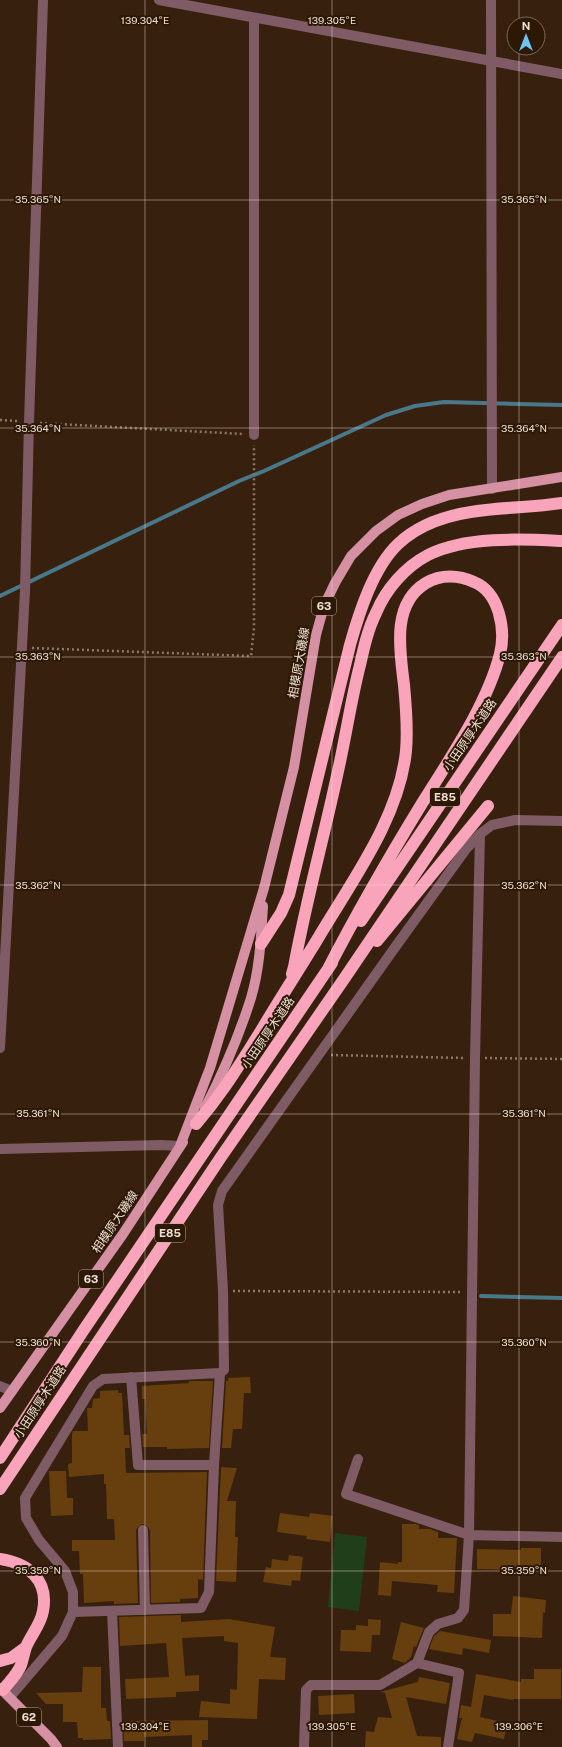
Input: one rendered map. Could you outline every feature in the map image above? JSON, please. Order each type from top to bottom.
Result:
[{"type":"highway","points":[[261,944],[281,913],[289,895],[350,645],[360,612],[382,565],[397,545],[423,526],[452,515],[562,503]]},
{"type":"highway","points":[[282,998],[294,967],[304,913],[338,771],[352,699],[365,644],[376,613],[387,591],[404,573],[428,555],[462,543],[504,539],[562,541]]},
{"type":"highway","points":[[196,1124],[235,1075],[381,832],[394,802],[406,751],[407,716],[400,652],[400,627],[405,608],[415,592],[428,582],[444,577],[463,577],[480,585],[493,598],[498,611],[501,629],[501,650],[492,681],[450,758],[362,903],[328,969]]},
{"type":"highway","name":"小田原厚木道路","points":[[0,1458],[87,1325],[562,625]]},
{"type":"highway","name":"小田原厚木道路","points":[[0,1489],[212,1170],[344,979],[562,657]]},
{"type":"highway","points":[[344,979],[396,920],[488,806]]},
{"type":"highway","points":[[0,1559],[14,1561],[27,1568],[35,1575],[42,1585],[43,1611],[26,1647],[20,1666],[4,1692]]},
{"type":"highway","points":[[0,1661],[11,1658],[26,1647]]},
{"type":"main road","name":"相模原大磯線","points":[[180,1146],[210,1068],[264,888],[294,767],[316,635],[324,606],[335,583],[351,556],[376,531],[398,515],[422,504],[449,496],[562,477]]},
{"type":"main road","name":"相模原大磯線","points":[[0,1408],[123,1234],[196,1124],[223,1072],[251,997],[261,944],[264,888]]},
{"type":"main road","name":"63","points":[[210,1068],[228,1032],[250,960],[261,944]]},
{"type":"main road","name":"62","points":[[4,1692],[51,1739],[57,1747]]},
{"type":"street","points":[[0,1048],[25,591],[43,0]]},
{"type":"street","points":[[159,0],[490,62],[562,74]]},
{"type":"street","points":[[491,0],[492,489]]},
{"type":"street","points":[[254,18],[254,435]]},
{"type":"street","points":[[73,1612],[112,1612],[201,1608],[209,1592],[214,1465],[220,1373],[224,1370],[223,1290],[218,1205],[222,1192],[457,862],[480,834],[492,825],[515,820],[562,821]]},
{"type":"street","points":[[304,1747],[306,1690],[311,1685],[380,1685],[418,1663],[429,1632],[438,1624],[458,1618],[464,1610],[470,1535],[475,1058],[480,834]]},
{"type":"street","points":[[0,1149],[161,1145],[180,1146]]},
{"type":"street","points":[[4,1692],[62,1636],[73,1612],[73,1592],[65,1571],[39,1540],[26,1518],[25,1498],[93,1386],[103,1379],[220,1373]]},
{"type":"street","points":[[131,1377],[138,1466],[214,1465]]},
{"type":"street","points":[[0,1386],[12,1391]]},
{"type":"street","points":[[358,1459],[346,1494],[470,1535],[562,1537]]},
{"type":"street","points":[[143,1530],[146,1610]]},
{"type":"street","points":[[112,1612],[118,1747]]},
{"type":"street","points":[[418,1663],[459,1673],[448,1747]]},
{"type":"path","points":[[0,420],[254,435],[254,628],[251,656],[22,648]]},
{"type":"path","points":[[319,1055],[562,1060]]},
{"type":"path","points":[[223,1290],[473,1292]]},
{"type":"green space","points":[[335,1533],[367,1537],[359,1611],[328,1607]]},
{"type":"building","points":[[250,1377],[251,1393],[244,1393],[242,1429],[233,1429],[231,1448],[222,1448],[226,1381],[228,1381],[228,1378]]},
{"type":"building","points":[[189,1381],[213,1381],[209,1448],[167,1449],[167,1447],[143,1447],[142,1434],[147,1434],[145,1399],[142,1399],[142,1386],[189,1383]]},
{"type":"building","points":[[118,1390],[118,1393],[122,1393],[124,1435],[129,1435],[130,1448],[125,1448],[126,1473],[207,1472],[203,1580],[198,1579],[198,1598],[180,1599],[180,1602],[151,1603],[150,1530],[146,1525],[142,1524],[136,1530],[138,1603],[114,1604],[114,1601],[84,1603],[83,1574],[80,1574],[79,1551],[72,1551],[72,1540],[115,1540],[114,1519],[107,1519],[106,1484],[104,1484],[104,1474],[69,1477],[68,1464],[72,1463],[72,1434],[73,1431],[88,1431],[87,1408],[92,1408],[93,1399],[100,1398],[100,1391]]},
{"type":"building","points":[[221,1467],[237,1468],[227,1501],[236,1501],[235,1537],[238,1537],[236,1582],[216,1581]]},
{"type":"building","points":[[49,1471],[66,1471],[67,1498],[73,1498],[73,1515],[51,1516]]},
{"type":"building","points":[[280,1513],[309,1517],[310,1513],[333,1516],[330,1542],[306,1539],[307,1536],[277,1532]]},
{"type":"building","points":[[402,1524],[415,1524],[419,1525],[419,1529],[430,1529],[438,1532],[438,1538],[457,1538],[454,1593],[437,1592],[438,1585],[392,1581],[391,1596],[378,1595],[380,1562],[398,1564],[398,1562],[402,1562]]},
{"type":"building","points":[[521,1548],[541,1548],[541,1568],[516,1568],[516,1570],[477,1569],[477,1549],[521,1550]]},
{"type":"building","points":[[289,1555],[303,1557],[300,1581],[292,1580],[291,1586],[263,1582],[266,1567],[271,1568],[272,1559],[288,1561]]},
{"type":"building","points":[[513,1596],[546,1600],[545,1613],[543,1612],[542,1638],[493,1636],[493,1614],[511,1614]]},
{"type":"building","points":[[181,1615],[181,1622],[229,1619],[275,1627],[270,1657],[286,1658],[285,1680],[259,1679],[257,1719],[199,1717],[201,1701],[230,1704],[230,1689],[237,1690],[238,1643],[224,1641],[224,1636],[182,1638],[185,1676],[199,1675],[199,1691],[176,1692],[176,1697],[126,1699],[125,1679],[169,1677],[166,1643],[120,1646],[119,1617]]},
{"type":"building","points":[[368,1619],[381,1620],[380,1635],[372,1635],[371,1652],[340,1651],[341,1630],[356,1630],[356,1625],[368,1626]]},
{"type":"building","points":[[401,1622],[424,1628],[416,1647],[414,1646],[411,1657],[405,1663],[392,1659]]},
{"type":"building","points":[[440,1631],[491,1640],[489,1653],[463,1648],[462,1655],[429,1649],[434,1636]]},
{"type":"building","points":[[83,1667],[101,1667],[101,1708],[106,1708],[107,1721],[110,1721],[111,1739],[83,1740],[83,1738],[78,1738],[77,1722],[63,1722],[63,1704],[46,1704],[36,1693],[82,1692]]},
{"type":"building","points":[[534,1669],[561,1669],[561,1699],[513,1700],[484,1695],[480,1717],[507,1723],[504,1739],[475,1733],[472,1742],[457,1739],[462,1718],[459,1718],[461,1705],[471,1707],[476,1674],[521,1682],[521,1679],[534,1679]]},
{"type":"building","points":[[419,1677],[450,1683],[446,1704],[406,1697],[417,1736],[441,1737],[441,1747],[365,1747],[366,1731],[374,1732],[378,1717],[392,1718],[385,1693],[380,1692],[418,1682]]},
{"type":"building","points":[[354,1694],[355,1713],[319,1715],[318,1696]]},
{"type":"building","points":[[208,1720],[208,1740],[202,1740],[202,1747],[192,1747],[192,1735],[144,1737],[144,1741],[124,1741],[123,1721]]},
{"type":"waterway","points":[[0,596],[239,481],[386,415],[415,406],[444,402],[562,405]]},
{"type":"waterway","points":[[481,1296],[562,1298]]}]
